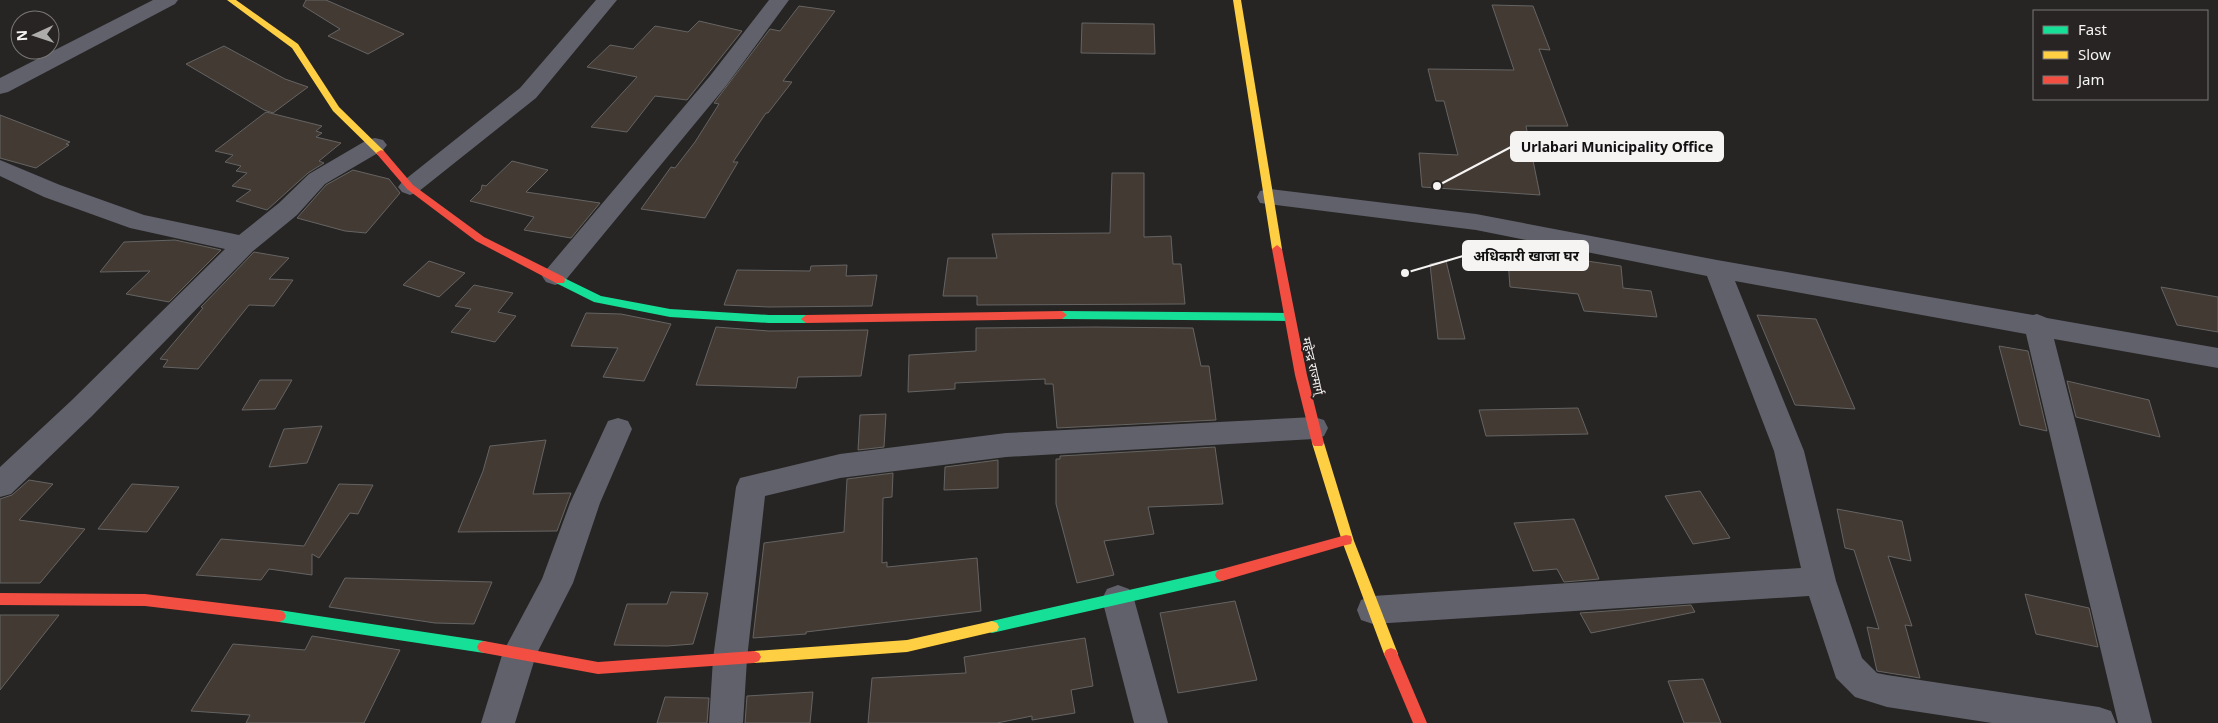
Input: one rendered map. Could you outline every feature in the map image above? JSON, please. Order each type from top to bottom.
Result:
[{"type":"main road","points":[[231,0],[295,46],[336,109],[375,145],[410,187],[480,239],[598,299],[670,313],[769,319],[1085,315],[1288,317]]},
{"type":"main road","name":"महेन्द्र राज्मार्ग्","points":[[1238,0],[1288,317],[1314,428],[1346,540],[1420,723]]},
{"type":"main road","points":[[0,598],[145,600],[296,618],[520,652],[598,668],[907,646],[1232,573],[1346,540]]},
{"type":"street","points":[[0,87],[168,0]]},
{"type":"street","points":[[410,187],[528,92],[607,0]]},
{"type":"street","points":[[555,276],[718,81],[779,0]]},
{"type":"street","points":[[0,485],[82,408],[244,245],[288,209],[317,179],[375,145]]},
{"type":"street","points":[[0,167],[52,191],[139,222],[244,245]]},
{"type":"street","points":[[1269,197],[1476,222],[1717,269],[2036,324],[2218,358]]},
{"type":"street","points":[[1717,269],[1789,451],[1820,581],[1848,667],[1867,686],[2099,723]]},
{"type":"street","points":[[2036,324],[2135,723]]},
{"type":"street","points":[[726,723],[730,659],[751,487],[840,466],[1006,445],[1314,428]]},
{"type":"street","points":[[498,723],[520,652],[556,583],[585,503],[618,429]]},
{"type":"street","points":[[1373,610],[1820,581]]},
{"type":"street","points":[[1118,599],[1150,723]]},
{"type":"building","points":[[306,0],[326,0],[404,34],[368,54],[328,36],[340,29],[303,6]]},
{"type":"building","points":[[1492,5],[1533,6],[1550,50],[1539,49],[1568,126],[1526,126],[1540,195],[1422,187],[1419,153],[1458,155],[1444,101],[1436,101],[1428,69],[1514,70]]},
{"type":"building","points":[[799,6],[835,11],[783,81],[792,82],[768,113],[766,113],[733,162],[738,162],[705,218],[641,209],[671,167],[675,168],[695,142],[719,104],[714,103],[770,29],[780,31]]},
{"type":"building","points":[[699,21],[742,31],[687,100],[655,96],[627,132],[591,127],[637,77],[587,67],[610,45],[633,49],[655,26],[688,32]]},
{"type":"building","points":[[1082,23],[1154,24],[1155,54],[1081,53]]},
{"type":"building","points":[[224,46],[285,79],[308,87],[273,113],[264,110],[186,64]]},
{"type":"building","points":[[266,112],[322,126],[316,131],[322,133],[316,137],[341,143],[319,161],[324,163],[308,173],[267,210],[236,201],[251,190],[232,186],[247,173],[236,171],[241,166],[225,162],[233,155],[215,151]]},
{"type":"building","points":[[0,115],[70,142],[66,144],[69,145],[36,168],[0,158]]},
{"type":"building","points":[[512,161],[548,170],[526,192],[600,203],[571,238],[524,230],[534,217],[470,201],[481,190],[482,185],[486,186]]},
{"type":"building","points":[[353,170],[389,179],[400,193],[366,233],[345,231],[297,218],[326,185]]},
{"type":"building","points":[[1112,173],[1144,173],[1144,237],[1171,236],[1173,264],[1181,264],[1185,304],[977,305],[977,296],[943,296],[948,258],[997,258],[992,234],[1110,233]]},
{"type":"building","points":[[175,240],[221,250],[169,302],[126,294],[150,271],[100,272],[124,242]]},
{"type":"building","points":[[1507,247],[1539,251],[1539,254],[1621,266],[1623,288],[1651,291],[1657,317],[1584,311],[1578,294],[1510,287]]},
{"type":"building","points":[[254,252],[289,258],[269,279],[293,280],[274,306],[249,305],[198,369],[163,367],[168,360],[160,359],[203,308],[201,307]]},
{"type":"building","points":[[429,261],[465,273],[439,297],[403,285]]},
{"type":"building","points":[[1446,261],[1465,339],[1438,339],[1430,264]]},
{"type":"building","points":[[847,265],[846,276],[877,275],[872,306],[769,307],[724,305],[737,270],[810,271],[811,266]]},
{"type":"building","points":[[474,285],[513,293],[498,312],[516,316],[495,342],[451,332],[471,309],[455,306]]},
{"type":"building","points":[[2161,287],[2218,297],[2218,332],[2177,325]]},
{"type":"building","points":[[586,313],[621,314],[671,324],[644,381],[603,377],[618,348],[571,346]]},
{"type":"building","points":[[1757,315],[1816,319],[1855,409],[1795,405]]},
{"type":"building","points":[[716,327],[769,331],[868,330],[861,376],[798,377],[796,388],[696,385]]},
{"type":"building","points":[[976,328],[1193,328],[1201,366],[1209,366],[1216,420],[1057,428],[1053,384],[1045,384],[1045,379],[955,383],[955,389],[908,392],[909,355],[976,351]]},
{"type":"building","points":[[1999,346],[2028,351],[2047,431],[2020,425]]},
{"type":"building","points":[[260,380],[292,380],[275,409],[242,410]]},
{"type":"building","points":[[2067,381],[2149,400],[2160,437],[2076,417]]},
{"type":"building","points":[[1578,408],[1588,434],[1486,436],[1479,410]]},
{"type":"building","points":[[886,414],[884,447],[858,450],[860,415]]},
{"type":"building","points":[[322,426],[307,463],[269,467],[284,429]]},
{"type":"building","points":[[546,440],[533,494],[571,493],[557,531],[458,532],[483,471],[490,446]]},
{"type":"building","points":[[1215,447],[1223,504],[1148,507],[1154,534],[1104,541],[1114,575],[1077,583],[1056,504],[1056,459],[1060,459],[1060,456]]},
{"type":"building","points":[[998,460],[998,488],[944,490],[945,467]]},
{"type":"building","points":[[893,473],[892,497],[883,498],[882,563],[887,562],[887,567],[977,558],[981,611],[806,632],[806,634],[753,638],[764,543],[844,532],[847,479]]},
{"type":"building","points":[[29,480],[53,484],[19,520],[85,529],[40,583],[0,583],[0,499],[12,495]]},
{"type":"building","points":[[132,484],[179,487],[147,532],[98,529]]},
{"type":"building","points":[[339,484],[373,485],[358,514],[350,513],[319,558],[312,554],[312,575],[269,569],[261,580],[196,575],[221,539],[304,546]]},
{"type":"building","points":[[1700,491],[1730,538],[1693,544],[1665,496]]},
{"type":"building","points":[[1837,509],[1902,521],[1911,561],[1888,556],[1912,626],[1905,625],[1920,678],[1877,671],[1867,627],[1879,629],[1854,550],[1845,548]]},
{"type":"building","points":[[1574,519],[1599,579],[1564,582],[1557,569],[1533,571],[1514,523]]},
{"type":"building","points":[[345,578],[492,582],[474,624],[435,623],[329,607]]},
{"type":"building","points":[[671,592],[708,593],[693,644],[667,646],[614,645],[627,604],[667,604]]},
{"type":"building","points":[[2025,594],[2089,608],[2098,647],[2036,634]]},
{"type":"building","points":[[1235,601],[1257,680],[1178,693],[1160,613]]},
{"type":"building","points":[[1691,605],[1695,612],[1591,633],[1580,613]]},
{"type":"building","points":[[0,615],[59,615],[0,690]]},
{"type":"building","points":[[312,636],[400,650],[364,723],[246,723],[250,715],[191,711],[233,644],[305,650]]},
{"type":"building","points":[[1085,638],[1093,686],[1071,690],[1075,713],[1032,720],[1032,716],[997,723],[868,723],[872,678],[966,673],[964,657]]},
{"type":"building","points":[[1703,679],[1721,723],[1684,723],[1668,681]]},
{"type":"building","points":[[813,692],[810,723],[745,723],[747,696]]},
{"type":"building","points":[[665,697],[709,698],[707,723],[657,723]]},
{"type":"traffic: fast","points":[[560,280],[598,299],[670,313],[769,319],[806,319]]},
{"type":"traffic: fast","points":[[1062,315],[1288,317]]},
{"type":"traffic: fast","points":[[992,627],[1222,575]]},
{"type":"traffic: fast","points":[[279,616],[484,647]]},
{"type":"traffic: slow","points":[[231,0],[295,46],[336,109],[381,153]]},
{"type":"traffic: slow","points":[[1237,0],[1277,249]]},
{"type":"traffic: slow","points":[[1318,443],[1348,541],[1391,654]]},
{"type":"traffic: slow","points":[[754,657],[907,646],[992,627]]},
{"type":"traffic: jam","points":[[381,153],[410,187],[480,239],[560,280]]},
{"type":"traffic: jam","points":[[1277,249],[1301,375],[1318,443]]},
{"type":"traffic: jam","points":[[806,319],[1062,315]]},
{"type":"traffic: jam","points":[[1222,575],[1346,540]]},
{"type":"traffic: jam","points":[[0,599],[145,600],[279,616]]},
{"type":"traffic: jam","points":[[484,647],[598,668],[754,657]]},
{"type":"traffic: jam","points":[[1391,654],[1420,723]]},
{"type":"place","name":"Urlabari Municipality Office","points":[[1437,186]]},
{"type":"place","name":"अधिकारी खाजा घर","points":[[1405,273]]}]
